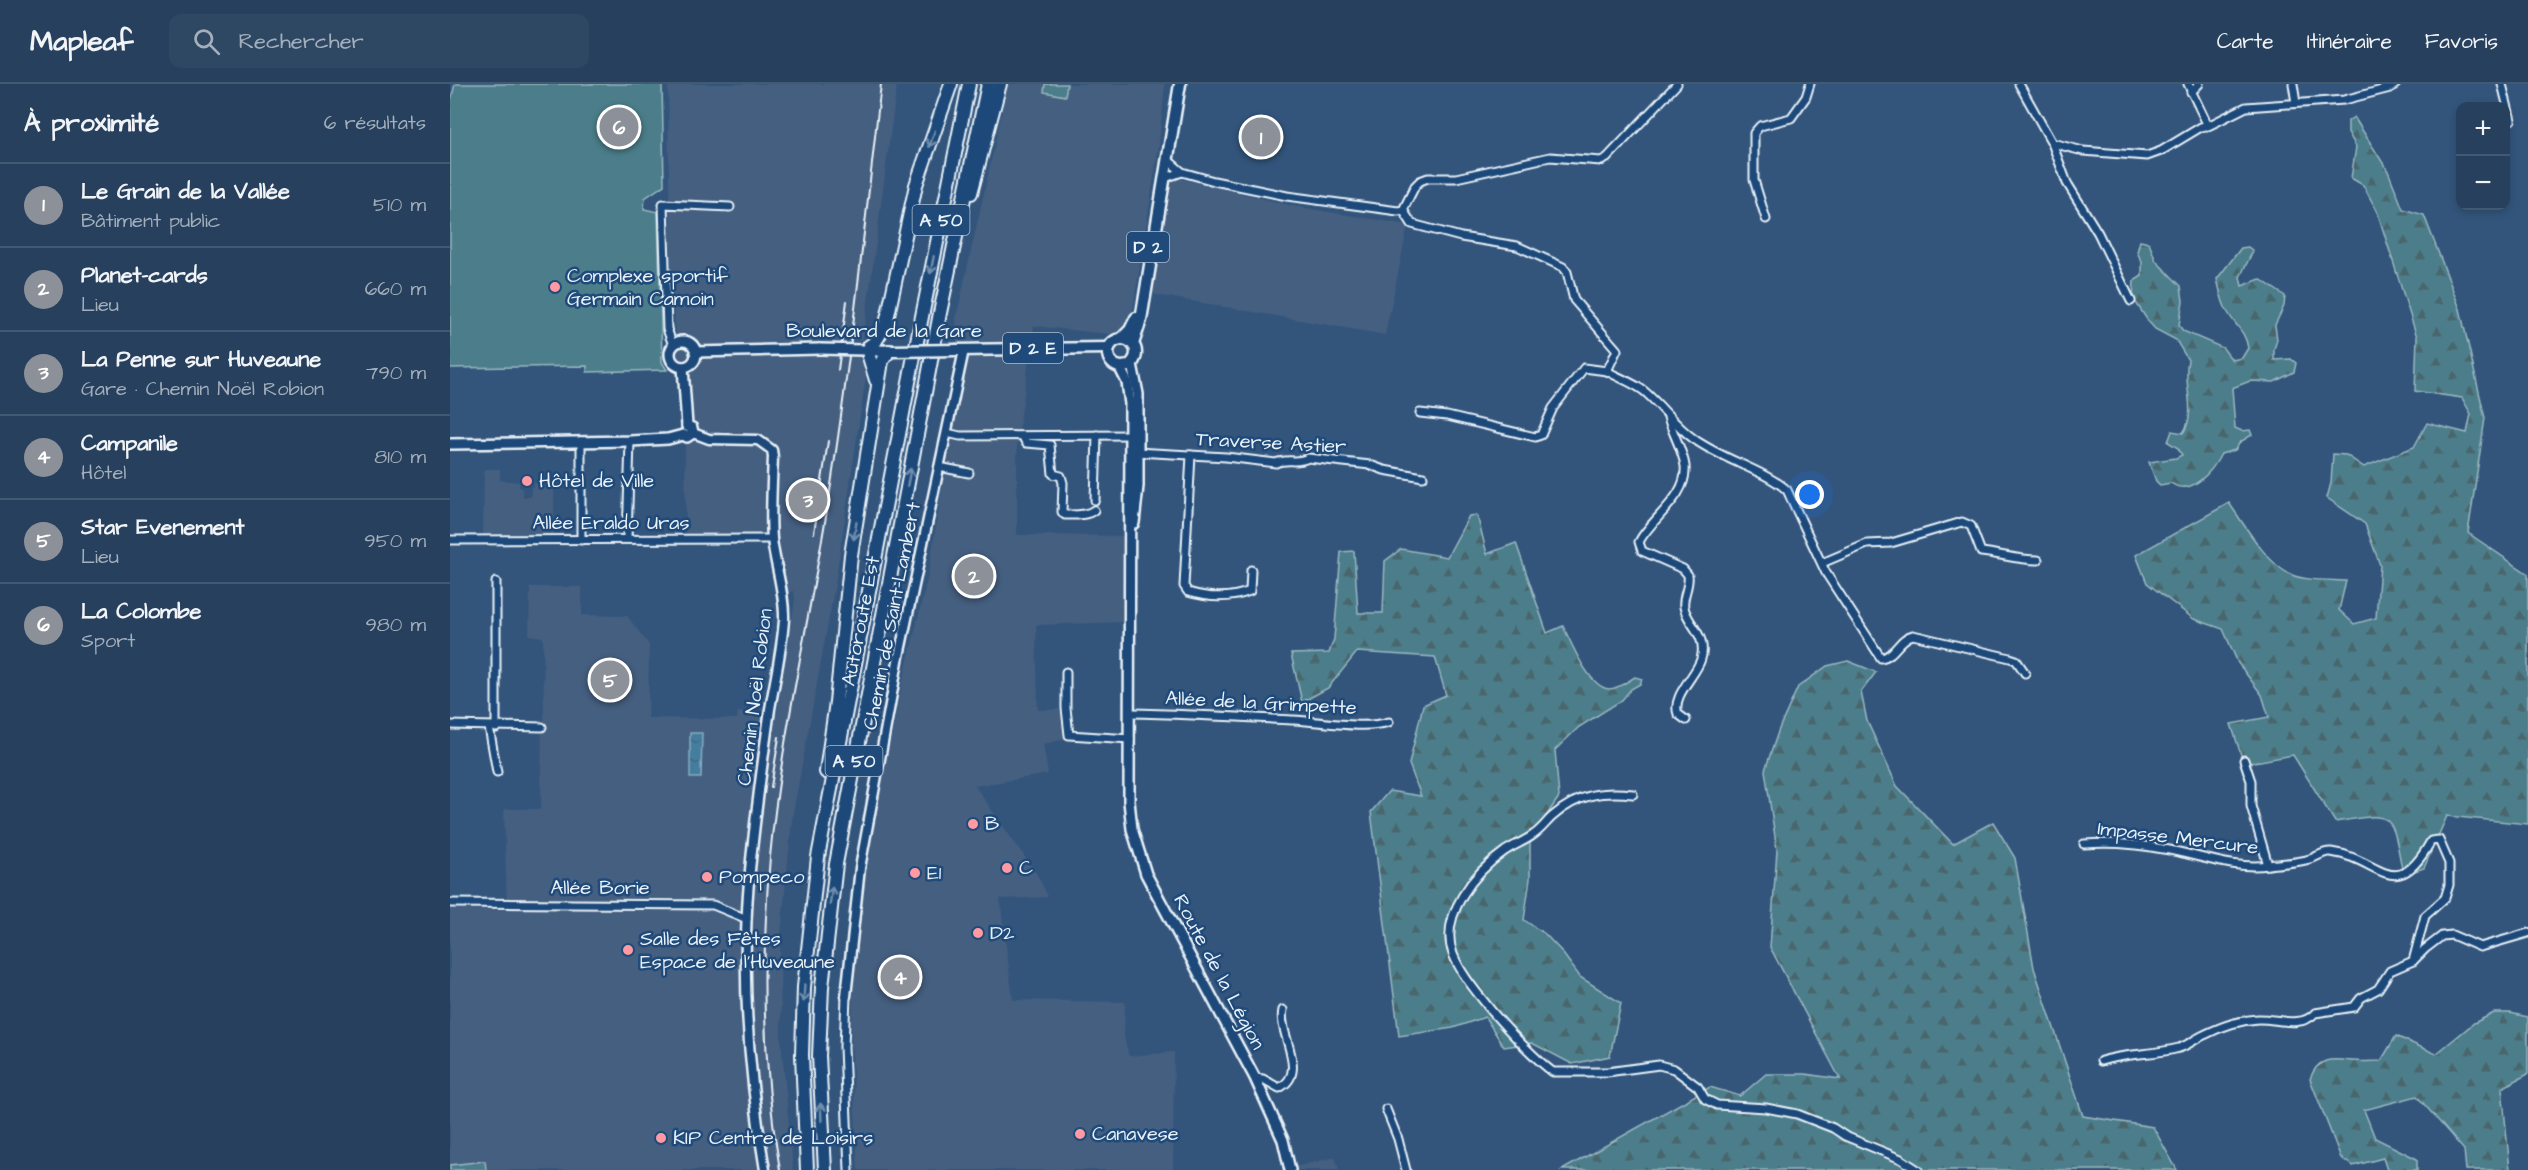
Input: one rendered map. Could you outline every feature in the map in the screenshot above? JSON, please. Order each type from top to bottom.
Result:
[{"type":"highway","points":[[878,387],[865,350],[874,342],[886,324],[916,185],[951,84]]},
{"type":"highway","name":"Autoroute Est","points":[[807,1170],[802,1066],[804,999],[810,919],[818,857],[915,351],[969,84]]},
{"type":"highway","name":"Autoroute Est","points":[[825,1170],[819,1056],[827,921],[846,800],[940,313],[988,84]]},
{"type":"highway","points":[[940,313],[1000,84]]},
{"type":"highway","points":[[818,857],[851,555],[882,361],[891,351]]},
{"type":"main road","name":"D 2","points":[[1133,344],[1141,320],[1165,178],[1173,84]]},
{"type":"main road","name":"D 2","points":[[1121,339],[1130,330],[1136,318],[1180,84]]},
{"type":"main road","points":[[1121,339],[1133,344],[1136,352],[1132,364],[1138,394],[1134,435],[1129,392],[1120,368],[1111,363],[1108,353],[1112,344],[1121,339]]},
{"type":"main road","points":[[679,341],[688,342],[695,352],[691,364],[683,367],[672,362],[670,353],[673,345],[679,341]]},
{"type":"main road","name":"Boulevard de la Gare","points":[[695,352],[1109,348]]},
{"type":"main road","points":[[1120,368],[1132,364]]},
{"type":"main road","points":[[450,444],[668,439],[688,431],[683,367]]},
{"type":"main road","name":"Route de la Légion","points":[[1134,435],[1129,788],[1132,829],[1146,874],[1255,1078],[1283,1140],[1290,1170]]},
{"type":"street","points":[[1403,210],[1415,186],[1428,178],[1456,178],[1550,157],[1600,161],[1607,158],[1677,84]]},
{"type":"street","points":[[1766,219],[1754,180],[1754,133],[1760,126],[1791,118],[1806,98],[1810,84]]},
{"type":"street","points":[[2019,84],[2052,143],[2067,183],[2098,233],[2131,301]]},
{"type":"street","points":[[2186,84],[2208,126]]},
{"type":"street","points":[[2191,93],[2199,84]]},
{"type":"street","points":[[2293,84],[2296,103]]},
{"type":"street","points":[[2052,143],[2083,152],[2147,156],[2161,151],[2201,127],[2208,126],[2246,107],[2344,100],[2390,88],[2396,84]]},
{"type":"street","points":[[2502,84],[2511,120]]},
{"type":"street","points":[[1166,156],[1182,172],[1214,181],[1287,196],[1391,212],[1403,210]]},
{"type":"street","points":[[1165,178],[1182,172]]},
{"type":"street","points":[[673,345],[667,329],[663,204],[730,207]]},
{"type":"street","points":[[1403,210],[1412,224],[1461,237],[1517,246],[1563,267],[1567,272],[1574,300],[1617,350],[1607,371]]},
{"type":"street","name":"Chemin de Saint-Lambert","points":[[846,996],[860,868],[898,661],[947,433],[961,350]]},
{"type":"street","points":[[1419,413],[1435,413],[1535,437],[1540,435],[1553,408],[1584,368],[1607,371],[1643,391],[1695,440],[1778,482],[1787,490],[1837,592],[1881,658],[1886,657],[1906,636],[1913,634],[2016,660],[2025,673]]},
{"type":"street","points":[[1667,414],[1684,463],[1684,476],[1677,493],[1639,542],[1641,551],[1683,569],[1688,575],[1683,604],[1697,628],[1702,655],[1677,702],[1678,714],[1686,720]]},
{"type":"street","name":"Chemin Noël Robion","points":[[688,431],[710,439],[759,440],[772,450],[772,539],[784,601],[784,621],[768,724],[749,880],[747,919],[747,996],[757,1126],[765,1170]]},
{"type":"street","points":[[947,433],[960,436],[1023,437],[1134,435]]},
{"type":"street","points":[[1095,500],[1097,435]]},
{"type":"street","points":[[1023,437],[1026,443],[1050,445],[1053,474],[1061,476],[1064,483],[1062,512],[1065,515],[1092,513],[1094,510]]},
{"type":"street","points":[[580,441],[581,540]]},
{"type":"street","points":[[627,539],[630,441]]},
{"type":"street","name":"Traverse Astier","points":[[1134,452],[1191,455],[1276,464],[1280,461],[1302,462],[1308,458],[1370,465],[1374,468],[1423,477]]},
{"type":"street","points":[[1191,455],[1184,586],[1188,592],[1202,596],[1236,596],[1250,591],[1251,570]]},
{"type":"street","points":[[939,467],[969,473]]},
{"type":"street","points":[[1822,563],[1867,544],[1892,543],[1962,522],[1971,526],[1981,552],[2005,555],[2019,560],[2038,560]]},
{"type":"street","name":"Allée Eraldo Uras","points":[[450,540],[772,539]]},
{"type":"street","points":[[496,582],[492,728],[497,772]]},
{"type":"street","points":[[1066,672],[1069,735],[1130,739]]},
{"type":"street","name":"Allée de la Grimpette","points":[[1130,713],[1236,716],[1320,723],[1379,725],[1389,722]]},
{"type":"street","points":[[450,725],[492,728],[542,727]]},
{"type":"street","points":[[2244,760],[2251,781],[2251,806],[2268,865]]},
{"type":"street","points":[[1633,794],[1593,793],[1575,802],[1554,815],[1534,835],[1506,850],[1481,872],[1467,889],[1452,923],[1450,940],[1453,954],[1476,991],[1492,1012],[1553,1072],[1607,1071],[1659,1065],[1674,1069],[1698,1087],[1705,1099],[1717,1104],[1766,1108],[1797,1114],[1833,1128],[1845,1136],[1893,1156],[1918,1170]]},
{"type":"street","name":"Impasse Mercure","points":[[2084,844],[2109,842],[2163,849],[2250,868],[2310,859],[2328,851],[2344,855],[2388,874],[2399,875],[2410,871],[2431,841],[2439,840],[2450,863],[2449,885],[2445,898],[2425,916],[2413,961]]},
{"type":"street","name":"Allée Borie","points":[[450,903],[713,905],[723,907],[747,919]]},
{"type":"street","points":[[2101,1061],[2115,1056],[2152,1053],[2182,1047],[2240,1022],[2256,1019],[2301,1022],[2310,1019],[2315,1013],[2354,1007],[2361,998],[2378,989],[2390,971],[2413,961],[2434,941],[2447,935],[2480,947],[2528,933]]},
{"type":"street","points":[[846,996],[844,1047],[849,1170]]},
{"type":"street","points":[[1255,1078],[1263,1079],[1279,1088],[1292,1074],[1293,1066],[1281,1025],[1283,1010]]},
{"type":"street","points":[[1386,1109],[1398,1138],[1406,1170]]},
{"type":"shaded area","points":[[668,84],[897,84],[863,340],[836,342],[835,354],[860,354],[868,363],[835,585],[792,819],[780,945],[781,1038],[793,1170],[450,1170],[450,909],[507,910],[504,809],[541,809],[542,721],[544,720],[543,637],[529,635],[530,587],[582,587],[582,615],[627,616],[649,645],[648,718],[737,719],[738,712],[777,712],[795,600],[794,591],[788,592],[776,536],[686,536],[685,447],[670,262]]},
{"type":"shaded area","points":[[1008,84],[1165,84],[1159,145],[1131,322],[1115,333],[1109,334],[1034,326],[1017,442],[1017,535],[1124,536],[1124,622],[1036,625],[1038,710],[1064,709],[1066,739],[1043,744],[1048,774],[975,786],[1038,876],[1048,897],[1000,899],[1013,1000],[1125,1002],[1124,1037],[1129,1056],[1174,1052],[1173,1170],[858,1170],[851,1038],[855,953],[864,870],[902,685],[928,576],[948,450],[957,367],[956,319]]},
{"type":"shaded area","points":[[1182,179],[1293,206],[1408,225],[1385,335],[1151,294],[1170,184],[1173,180]]},
{"type":"shaded area","points":[[484,469],[500,469],[500,480],[519,482],[523,497],[531,497],[531,487],[534,487],[534,483],[554,481],[554,534],[483,535]]},
{"type":"shaded area","points":[[1335,1157],[1339,1170],[1283,1170]]},
{"type":"green space","name":"Complexe sportif Germain Camoin","points":[[455,84],[662,84],[664,185],[645,198],[644,209],[658,212],[662,362],[667,370],[587,372],[587,366],[450,368],[450,104]]},
{"type":"green space","points":[[1045,84],[1067,84],[1065,96],[1044,92]]},
{"type":"green space","points":[[2354,117],[2388,171],[2403,209],[2424,215],[2460,309],[2485,418],[2468,533],[2528,574],[2528,824],[2447,816],[2424,868],[2412,872],[2402,869],[2392,826],[2386,820],[2369,817],[2335,822],[2293,755],[2244,764],[2231,724],[2269,717],[2262,695],[2238,663],[2223,629],[2194,619],[2147,583],[2136,555],[2229,503],[2256,542],[2281,569],[2302,578],[2346,581],[2339,610],[2354,624],[2376,618],[2380,565],[2365,524],[2327,498],[2331,483],[2333,454],[2346,455],[2364,467],[2414,447],[2427,423],[2467,433],[2471,414],[2462,398],[2415,391],[2417,337],[2377,211],[2363,185],[2351,178],[2356,147],[2348,132],[2348,121]]},
{"type":"green space","points":[[2140,241],[2149,243],[2156,261],[2181,286],[2183,301],[2179,325],[2183,331],[2223,348],[2232,360],[2242,358],[2248,348],[2247,342],[2225,307],[2217,279],[2241,248],[2248,247],[2253,251],[2240,277],[2242,286],[2260,279],[2285,296],[2284,306],[2275,325],[2277,340],[2274,360],[2291,359],[2296,363],[2294,372],[2274,382],[2250,381],[2232,388],[2235,428],[2242,431],[2250,430],[2252,435],[2240,442],[2235,450],[2221,454],[2207,474],[2194,485],[2186,487],[2179,487],[2171,483],[2160,485],[2156,481],[2149,462],[2182,455],[2178,448],[2168,442],[2172,431],[2183,433],[2190,407],[2188,360],[2176,340],[2155,329],[2133,298],[2134,281],[2142,276],[2142,262],[2137,252]]},
{"type":"green space","points":[[1477,515],[1487,554],[1516,543],[1547,633],[1563,626],[1576,653],[1594,681],[1602,687],[1612,689],[1635,677],[1642,679],[1640,684],[1631,689],[1622,700],[1579,727],[1555,750],[1559,797],[1530,844],[1530,879],[1524,920],[1545,934],[1580,977],[1621,1003],[1610,1056],[1572,1064],[1532,1043],[1504,1047],[1485,1017],[1453,1028],[1399,1036],[1371,812],[1389,791],[1421,796],[1409,764],[1423,705],[1446,695],[1435,657],[1357,652],[1328,688],[1302,702],[1291,654],[1329,653],[1334,639],[1341,552],[1354,551],[1358,613],[1383,613],[1385,561],[1401,549],[1447,557],[1469,516]]},
{"type":"green space","points":[[1848,661],[1876,672],[1861,692],[1867,721],[1897,786],[1953,844],[1993,822],[2015,858],[2034,968],[2083,1116],[2153,1127],[2177,1170],[1562,1170],[1710,1087],[1740,1096],[1766,1074],[1805,1074],[1840,1079],[1770,947],[1777,850],[1765,770],[1779,729],[1798,687],[1827,666]]},
{"type":"green space","points":[[2494,1013],[2510,1013],[2528,1017],[2528,1074],[2502,1088],[2510,1170],[2466,1170],[2464,1150],[2417,1096],[2364,1110],[2375,1138],[2417,1159],[2417,1170],[2387,1170],[2383,1158],[2353,1166],[2341,1158],[2310,1079],[2317,1066],[2333,1060],[2381,1061],[2396,1036],[2436,1054],[2474,1023]]},
{"type":"green space","points":[[485,1161],[486,1170],[450,1170],[450,1165]]},
{"type":"water","points":[[690,733],[702,733],[701,778],[690,778]]},
{"type":"railway","points":[[780,1170],[770,1092],[765,1014],[765,935],[770,857],[788,725],[821,548],[836,452],[881,84]]},
{"type":"railway","points":[[838,370],[847,301]]},
{"type":"railway","points":[[814,533],[828,441]]},
{"type":"railway","points":[[771,787],[779,737]]},
{"type":"place","name":"La Colombe","points":[[619,127]]},
{"type":"place","name":"Le Grain de la Vallée","points":[[1261,137]]},
{"type":"place","name":"Complexe sportif Germain Camoin","points":[[555,287]]},
{"type":"place","name":"Hôtel de Ville","points":[[527,481]]},
{"type":"place","name":"La Penne sur Huveaune","points":[[808,500]]},
{"type":"place","name":"Planet-cards","points":[[974,576]]},
{"type":"place","name":"Star Evenement","points":[[610,680]]},
{"type":"place","name":"B","points":[[973,824]]},
{"type":"place","name":"C","points":[[1007,868]]},
{"type":"place","name":"E1","points":[[915,873]]},
{"type":"place","name":"Pompeco","points":[[707,877]]},
{"type":"place","name":"D2","points":[[978,933]]},
{"type":"place","name":"Salle des Fêtes Espace de l'Huveaune","points":[[628,950]]},
{"type":"place","name":"Campanile","points":[[900,977]]},
{"type":"place","name":"Canavese","points":[[1080,1134]]},
{"type":"place","name":"KIP Centre de Loisirs","points":[[661,1138]]}]
